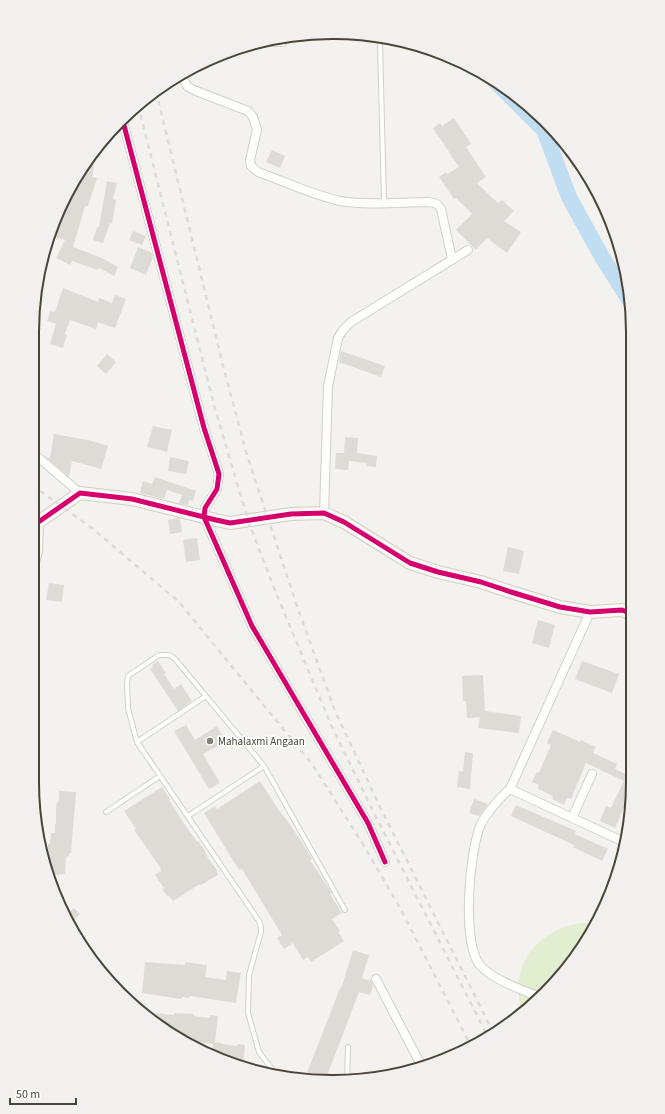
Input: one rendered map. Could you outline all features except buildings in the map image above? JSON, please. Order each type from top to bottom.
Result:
[{"type":"street","points":[[184,79],[188,87],[196,92],[248,111],[253,117],[257,130],[250,160],[251,166],[258,172],[340,201],[357,203],[429,202],[436,204],[441,209],[452,258]]},
{"type":"street","points":[[124,126],[202,420],[219,474],[217,489],[205,508],[204,517],[252,626],[368,823],[385,862]]},
{"type":"street","points":[[324,513],[328,386],[338,338],[351,322],[452,258],[468,250]]},
{"type":"street","points":[[39,458],[80,493],[132,499],[230,523],[291,514],[324,513],[344,522],[410,563],[438,572],[481,582],[560,607],[590,612],[622,610],[626,612]]},
{"type":"street","points":[[39,520],[80,493]]},
{"type":"street","points":[[534,994],[494,976],[479,964],[470,940],[469,885],[474,849],[481,823],[502,796],[510,789],[590,612]]},
{"type":"street","points":[[572,818],[592,774]]},
{"type":"street","points":[[510,789],[572,818],[620,837]]},
{"type":"street","points":[[376,979],[419,1061]]},
{"type":"lane","points":[[380,43],[384,202]]},
{"type":"lane","points":[[271,1068],[259,1052],[248,1013],[249,975],[260,937],[261,927],[239,890],[137,742],[128,708],[128,676],[159,655],[170,655],[175,659],[264,766],[345,910]]},
{"type":"lane","points":[[137,742],[206,696]]},
{"type":"lane","points":[[188,816],[264,766]]},
{"type":"lane","points":[[106,812],[160,776]]},
{"type":"lane","points":[[346,1074],[348,1046]]},
{"type":"green space","points":[[589,923],[577,945],[553,975],[521,1006],[519,995],[519,980],[523,965],[530,952],[540,941],[553,932],[568,926]]},
{"type":"waterway","points":[[526,112],[544,130],[569,197],[602,257],[622,289]]},
{"type":"railway","points":[[158,97],[223,366],[247,455],[298,609],[335,711],[380,807],[491,1029]]},
{"type":"railway","points":[[140,111],[215,409],[248,520],[276,593],[332,727],[486,1032]]},
{"type":"railway","points":[[39,490],[93,529],[179,602],[312,764],[361,841],[399,906],[469,1041]]},
{"type":"cycle path","points":[[124,126],[204,428],[219,474],[217,489],[205,508],[204,517],[252,626],[368,823],[385,862]]},
{"type":"cycle path","points":[[39,522],[80,493],[132,499],[230,523],[291,514],[324,513],[344,522],[410,563],[438,572],[481,582],[560,607],[590,612],[622,610],[626,612]]},
{"type":"place","name":"Mahalaxmi Angaan","points":[[210,741]]}]
